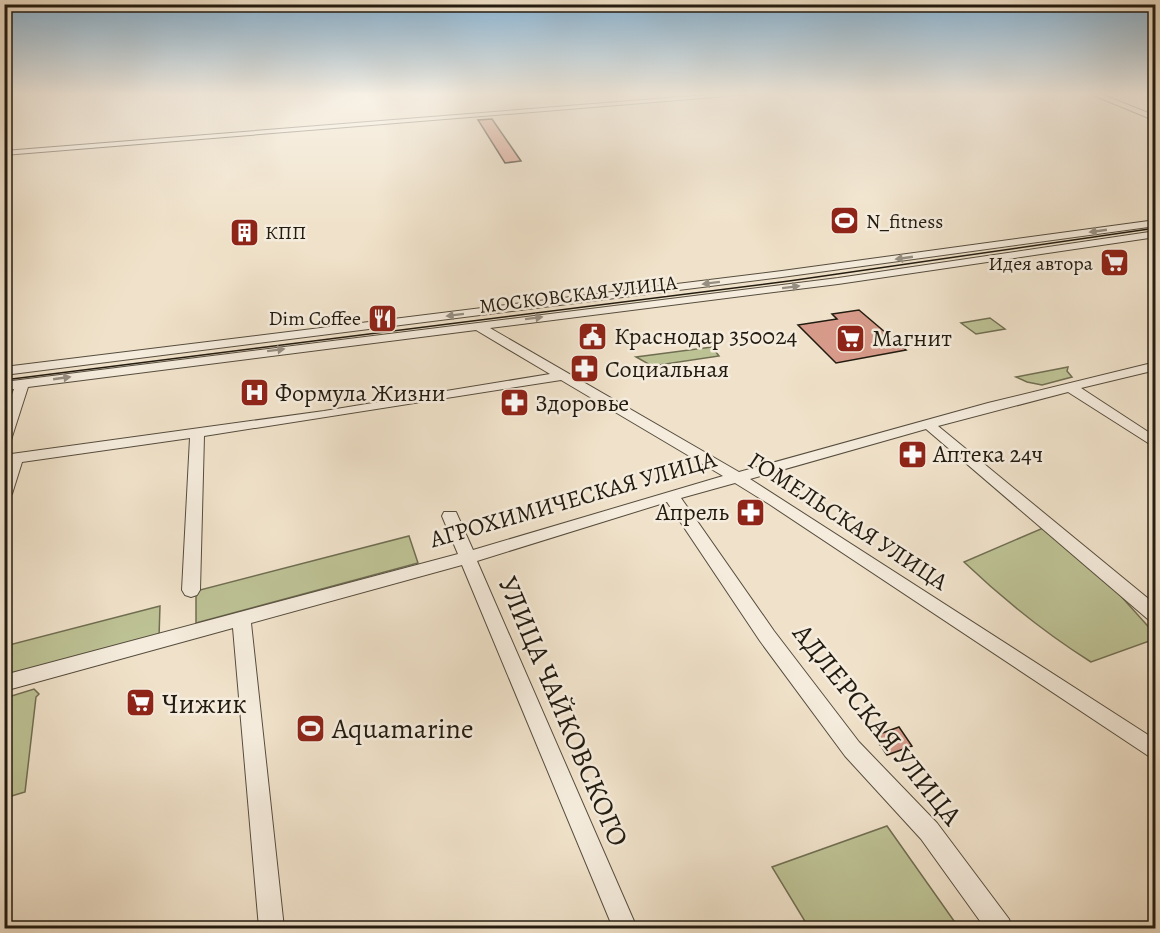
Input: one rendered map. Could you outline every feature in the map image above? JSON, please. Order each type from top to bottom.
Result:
[{"type":"street","points":[[4,153],[212,137]]},
{"type":"street","name":"МОСКОВСКАЯ УЛИЦА","points":[[4,371],[782,274],[1155,223]]},
{"type":"street","name":"МОСКОВСКАЯ УЛИЦА","points":[[4,386],[849,280],[1155,234]]},
{"type":"street","name":"ГОМЕЛЬСКАЯ УЛИЦА","points":[[476,325],[738,478],[867,560],[1155,752]]},
{"type":"street","name":"АГРОХИМИЧЕСКАЯ УЛИЦА","points":[[4,683],[469,557],[671,496],[993,406],[1155,366]]},
{"type":"street","points":[[4,494],[10,460],[459,394],[562,376]]},
{"type":"street","points":[[4,440],[22,384]]},
{"type":"street","points":[[1072,388],[1155,444]]},
{"type":"street","points":[[929,425],[1155,616]]},
{"type":"street","points":[[191,590],[197,433]]},
{"type":"street","name":"АДЛЕРСКАЯ УЛИЦА","points":[[671,496],[767,636],[852,749],[928,831],[1000,928]]},
{"type":"street","name":"УЛИЦА ЧАЙКОВСКОГО","points":[[450,516],[625,928]]},
{"type":"street","points":[[241,618],[273,928]]},
{"type":"green space","points":[[990,318],[1005,329],[976,334],[961,323]]},
{"type":"green space","points":[[712,347],[719,356],[652,366],[636,357]]},
{"type":"green space","points":[[1068,367],[1067,371],[1072,377],[1042,385],[1016,377]]},
{"type":"green space","points":[[1043,528],[1110,584],[1155,634],[1155,639],[1091,662],[1025,615],[964,562]]},
{"type":"green space","points":[[409,536],[418,563],[196,623],[196,591]]},
{"type":"green space","points":[[160,606],[159,637],[5,676],[5,646]]},
{"type":"green space","points":[[34,689],[39,694],[36,697],[25,792],[5,798],[5,698]]},
{"type":"green space","points":[[887,826],[959,928],[809,928],[772,867]]},
{"type":"building","points":[[488,137],[504,137],[521,161],[505,163]]},
{"type":"building","name":"Магнит","points":[[859,310],[906,350],[836,363],[798,325],[837,319],[832,314]]},
{"type":"building","points":[[899,727],[912,746],[887,755],[874,736]]},
{"type":"tram line","points":[[4,380],[789,281],[1156,228]]},
{"type":"place","name":"N_fitness","points":[[845,221]]},
{"type":"place","name":"КПП","points":[[244,232]]},
{"type":"place","name":"Идея автора","points":[[1114,263]]},
{"type":"place","name":"Dim Coffee","points":[[382,318]]},
{"type":"place","name":"Краснодар 350024","points":[[593,336]]},
{"type":"place","name":"Магнит","points":[[851,338]]},
{"type":"place","name":"Социальная","points":[[584,369]]},
{"type":"place","name":"Формула Жизни","points":[[254,393]]},
{"type":"place","name":"Здоровье","points":[[514,403]]},
{"type":"place","name":"Аптека 24ч","points":[[912,454]]},
{"type":"place","name":"Апрель","points":[[750,512]]},
{"type":"place","name":"Чижик","points":[[141,703]]},
{"type":"place","name":"Aquamarine","points":[[311,728]]}]
